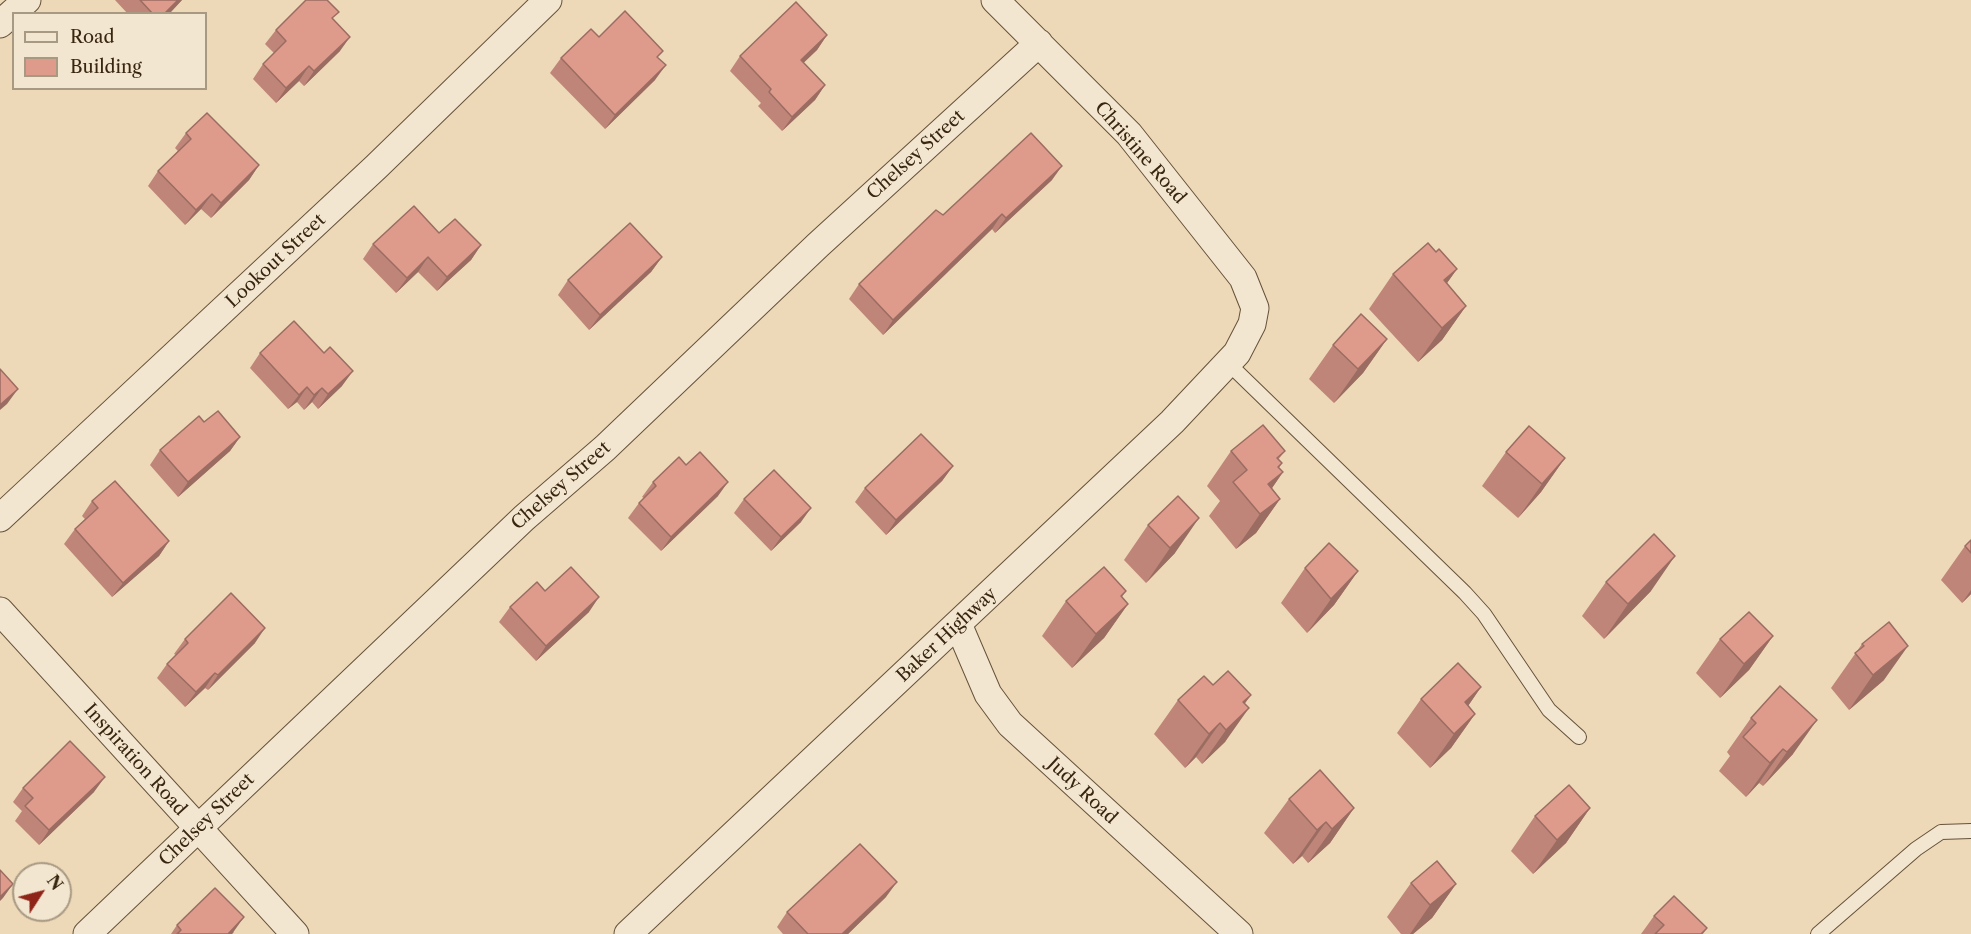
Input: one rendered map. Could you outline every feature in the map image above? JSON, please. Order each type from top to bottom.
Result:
[{"type":"street","points":[[14,12],[27,0]]},
{"type":"street","name":"Lookout Street","points":[[0,518],[376,167],[548,0]]},
{"type":"street","name":"Christine Road","points":[[995,0],[1129,134],[1243,278],[1255,308],[1252,324]]},
{"type":"street","points":[[0,24],[12,13]]},
{"type":"street","name":"Chelsey Street","points":[[87,934],[524,518],[605,448],[818,245],[1039,43]]},
{"type":"street","name":"Baker Highway","points":[[638,931],[1172,422],[1237,353],[1252,324]]},
{"type":"street","name":"Inspiration Road","points":[[0,611],[295,934]]},
{"type":"street","name":"Judy Road","points":[[958,624],[988,694],[1010,724],[1239,934]]},
{"type":"lane","points":[[1228,363],[1465,593],[1484,614],[1549,710],[1579,737]]},
{"type":"lane","points":[[1818,934],[1916,849],[1941,832],[1971,831]]},
{"type":"building","points":[[140,0],[178,0],[166,12],[151,12]]},
{"type":"building","points":[[306,0],[327,0],[339,12],[332,18],[350,37],[314,71],[309,66],[286,88],[263,64],[286,41],[276,30]]},
{"type":"building","points":[[796,2],[827,35],[801,60],[825,85],[792,117],[769,92],[771,89],[740,56]]},
{"type":"building","points":[[625,11],[663,51],[657,57],[666,65],[615,115],[561,58],[591,29],[599,37]]},
{"type":"building","points":[[207,113],[259,165],[221,203],[212,194],[196,210],[158,171],[191,139],[186,133]]},
{"type":"building","points":[[1031,133],[1062,166],[1006,218],[1002,214],[893,320],[859,284],[936,210],[943,215]]},
{"type":"building","points":[[414,206],[439,233],[455,219],[481,245],[447,277],[428,257],[407,278],[373,244]]},
{"type":"building","points":[[630,223],[662,257],[600,315],[568,280]]},
{"type":"building","points":[[1428,243],[1436,252],[1439,249],[1457,269],[1444,280],[1466,306],[1442,328],[1393,274]]},
{"type":"building","points":[[1361,314],[1387,339],[1358,369],[1333,345]]},
{"type":"building","points":[[294,321],[324,353],[330,347],[353,371],[328,394],[322,388],[314,395],[307,387],[299,395],[260,353]]},
{"type":"building","points":[[0,369],[18,389],[0,405]]},
{"type":"building","points":[[218,411],[240,437],[188,482],[160,450],[199,416],[204,422]]},
{"type":"building","points":[[1263,425],[1285,451],[1277,458],[1282,463],[1278,467],[1283,472],[1268,484],[1280,499],[1260,514],[1233,482],[1247,470],[1231,451]]},
{"type":"building","points":[[1529,426],[1565,458],[1542,484],[1506,452]]},
{"type":"building","points":[[921,434],[953,466],[896,520],[865,488]]},
{"type":"building","points":[[700,452],[728,482],[671,537],[639,503],[656,486],[653,482],[679,457],[686,465]]},
{"type":"building","points":[[774,470],[811,508],[781,537],[744,499]]},
{"type":"building","points":[[115,481],[169,541],[123,583],[75,529],[98,508],[92,501]]},
{"type":"building","points":[[1178,496],[1199,518],[1170,548],[1148,525]]},
{"type":"building","points":[[1654,534],[1675,556],[1628,604],[1606,582]]},
{"type":"building","points":[[1971,540],[1971,553],[1965,546]]},
{"type":"building","points":[[1329,543],[1358,571],[1331,599],[1305,568]]},
{"type":"building","points":[[571,567],[599,597],[546,646],[510,607],[537,582],[545,591]]},
{"type":"building","points":[[1104,567],[1126,591],[1121,596],[1128,604],[1096,634],[1066,601]]},
{"type":"building","points":[[231,593],[265,628],[218,675],[215,673],[196,692],[167,664],[188,643],[185,639]]},
{"type":"building","points":[[1749,612],[1773,636],[1744,664],[1720,639]]},
{"type":"building","points":[[1889,622],[1908,646],[1873,675],[1855,653],[1864,646],[1862,644]]},
{"type":"building","points":[[1458,663],[1481,687],[1465,702],[1475,714],[1454,734],[1421,699]]},
{"type":"building","points":[[1228,671],[1251,695],[1243,702],[1249,708],[1226,730],[1220,723],[1209,734],[1178,700],[1204,676],[1213,685]]},
{"type":"building","points":[[1780,686],[1817,720],[1787,752],[1783,749],[1770,763],[1743,737],[1756,723],[1751,718]]},
{"type":"building","points":[[70,741],[105,777],[49,830],[25,806],[33,798],[23,788]]},
{"type":"building","points":[[1320,770],[1354,808],[1332,829],[1326,822],[1317,830],[1289,799]]},
{"type":"building","points":[[1569,785],[1590,808],[1557,840],[1535,816]]},
{"type":"building","points":[[860,844],[897,882],[842,934],[808,934],[787,912]]},
{"type":"building","points":[[1437,861],[1456,884],[1430,905],[1411,883]]},
{"type":"building","points":[[0,870],[12,885],[0,897]]},
{"type":"building","points":[[215,888],[244,917],[228,934],[177,934],[181,930],[177,925]]},
{"type":"building","points":[[1674,896],[1707,928],[1701,934],[1655,934],[1664,925],[1654,916]]}]
